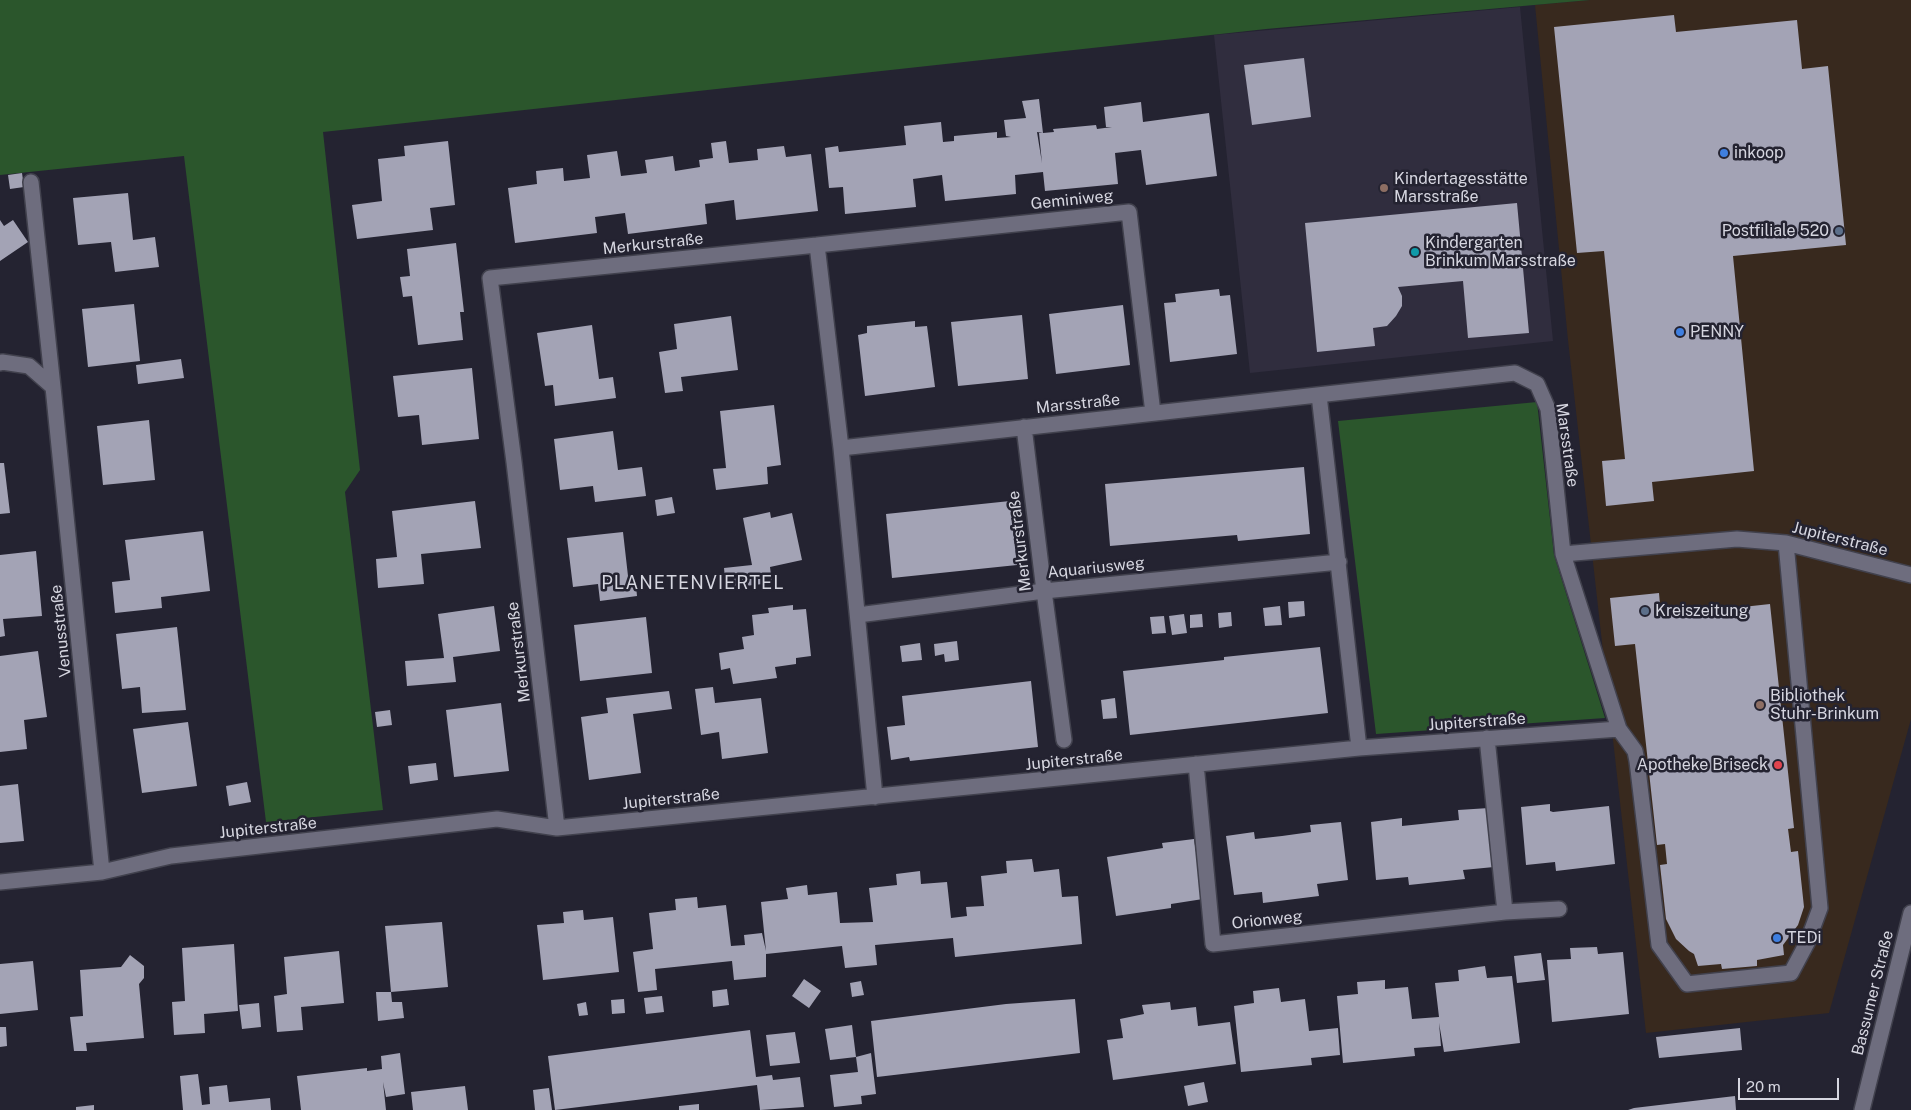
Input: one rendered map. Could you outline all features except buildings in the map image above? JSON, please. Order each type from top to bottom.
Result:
[{"type":"street","name":"Venusstraße","points":[[31,182],[102,872]]},
{"type":"street","name":"Geminiweg","points":[[817,245],[1129,212],[1153,413]]},
{"type":"street","points":[[817,245],[841,448],[875,797]]},
{"type":"street","name":"Merkurstraße","points":[[557,828],[516,472],[490,278],[817,245]]},
{"type":"street","points":[[0,363],[29,366],[53,387]]},
{"type":"street","name":"Marsstraße","points":[[841,448],[1515,373],[1536,384],[1548,409],[1563,554]]},
{"type":"street","points":[[1319,395],[1359,748]]},
{"type":"street","name":"Merkurstraße","points":[[1024,427],[1064,740]]},
{"type":"street","name":"Jupiterstraße","points":[[1563,554],[1737,540],[1786,543],[1911,575]]},
{"type":"street","points":[[1563,554],[1619,729],[1635,751],[1659,945],[1687,984],[1791,973],[1807,943],[1820,908],[1786,543]]},
{"type":"street","name":"Aquariusweg","points":[[858,615],[1044,591],[1339,562]]},
{"type":"street","name":"Jupiterstraße","points":[[0,882],[102,872],[171,856],[497,819],[557,828],[1359,748],[1619,729]]},
{"type":"street","points":[[1486,738],[1505,912]]},
{"type":"street","name":"Orionweg","points":[[1196,764],[1213,944],[1505,912],[1559,909]]},
{"type":"street","name":"Bassumer Straße","points":[[1862,1110],[1911,913]]},
{"type":"shaded area","points":[[1590,0],[1911,0],[1911,719],[1829,1013],[1646,1033],[1568,340],[1535,5]]},
{"type":"shaded area","name":"Kindertagesstätte Marsstraße","points":[[1520,7],[1553,341],[1250,373],[1214,35]]},
{"type":"green space","points":[[0,0],[1590,0],[1266,29],[323,132],[360,470],[345,492],[383,810],[266,822],[184,156],[0,175]]},
{"type":"green space","points":[[1537,402],[1554,555],[1605,718],[1376,734],[1338,421]]},
{"type":"place","name":"inkoop","points":[[1724,153]]},
{"type":"place","name":"Kindertagesstätte Marsstraße","points":[[1384,188]]},
{"type":"place","name":"Postfiliale 520","points":[[1839,231]]},
{"type":"place","name":"Kindergarten Brinkum Marsstraße","points":[[1415,252]]},
{"type":"place","name":"PENNY","points":[[1680,332]]},
{"type":"place","name":"Kreiszeitung","points":[[1645,611]]},
{"type":"place","name":"Bibliothek Stuhr-Brinkum","points":[[1760,705]]},
{"type":"place","name":"Apotheke Briseck","points":[[1778,765]]},
{"type":"place","name":"TEDi","points":[[1777,938]]},
{"type":"district","name":"PLANETENVIERTEL","points":[[693,583]]}]
